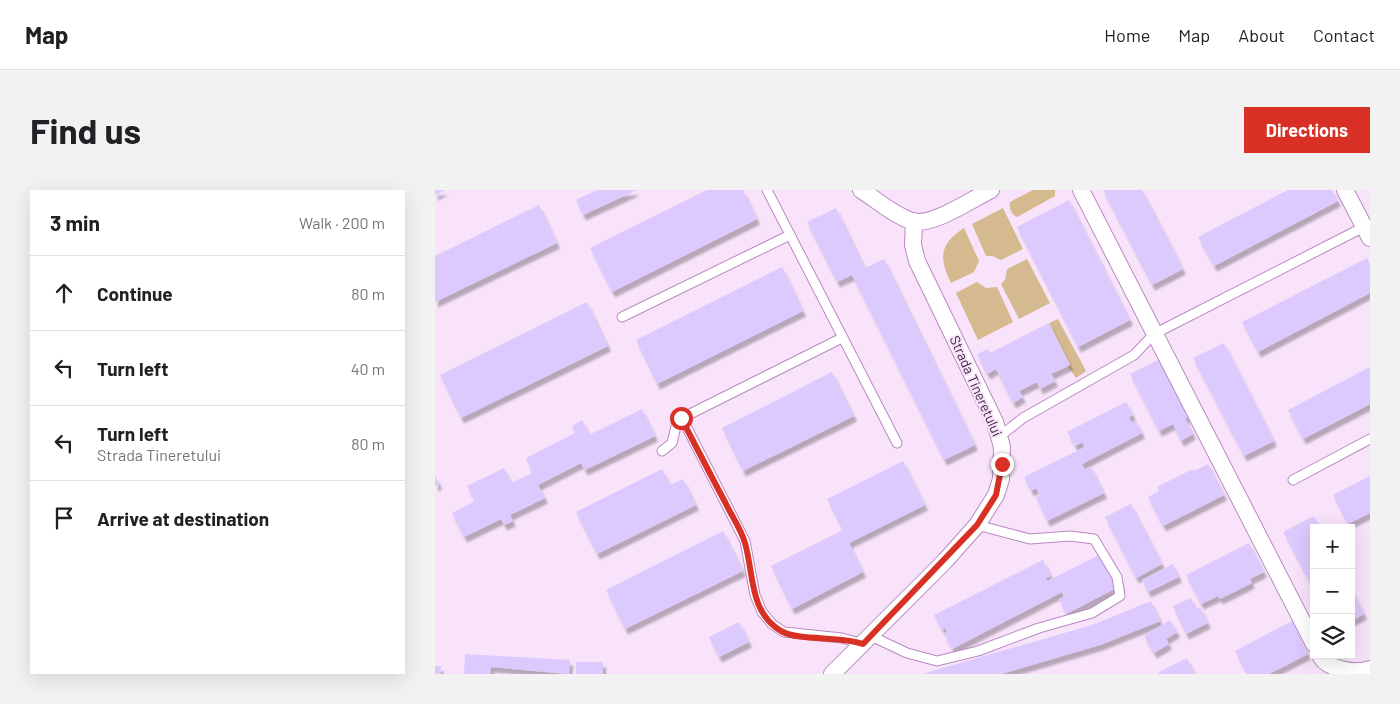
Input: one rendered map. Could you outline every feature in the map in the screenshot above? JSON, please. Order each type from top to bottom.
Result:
[{"type":"street","points":[[861,190],[901,216],[914,222],[926,221],[940,216],[991,190]]},
{"type":"street","points":[[1081,190],[1310,636]]},
{"type":"street","points":[[1345,190],[1367,232]]},
{"type":"street","name":"Strada Tineretului","points":[[832,674],[977,525],[992,503],[1001,479],[1002,455],[1000,436],[992,415],[917,261],[913,244],[914,222]]},
{"type":"street","points":[[1322,659],[1338,670],[1364,673],[1370,669]]},
{"type":"lane","points":[[767,190],[897,444]]},
{"type":"lane","points":[[1000,436],[1023,418],[1134,355],[1154,334],[1367,232]]},
{"type":"lane","points":[[622,317],[790,235]]},
{"type":"lane","points":[[662,450],[673,443],[677,422],[681,418],[842,338]]},
{"type":"lane","points":[[681,418],[745,541],[753,587],[762,612],[772,624],[784,632],[867,640],[937,661],[978,650],[1039,628],[1092,613],[1120,596],[1117,577],[1094,539],[1070,536],[1029,539],[977,525]]},
{"type":"lane","points":[[1293,480],[1370,439]]},
{"type":"shaded area","points":[[1033,190],[1055,190],[1055,196],[1017,217],[1015,216],[1011,211],[1010,202]]},
{"type":"shaded area","points":[[1003,208],[1023,249],[1001,260],[992,256],[986,256],[972,224]]},
{"type":"shaded area","points":[[964,228],[979,261],[974,272],[951,283],[944,266],[944,252],[950,240]]},
{"type":"shaded area","points":[[1027,259],[1050,303],[1019,319],[1001,284],[1005,280],[1007,269]]},
{"type":"shaded area","points":[[977,282],[986,288],[997,287],[1013,322],[978,340],[956,293]]},
{"type":"shaded area","points":[[1058,319],[1086,371],[1076,378],[1068,366],[1070,365],[1049,323]]},
{"type":"building","points":[[435,190],[445,190],[435,195]]},
{"type":"building","points":[[597,190],[637,190],[583,215],[576,200]]},
{"type":"building","points":[[707,190],[743,190],[757,219],[612,292],[590,248]]},
{"type":"building","points":[[1103,190],[1142,190],[1183,269],[1152,285]]},
{"type":"building","points":[[1288,190],[1332,190],[1338,201],[1214,266],[1198,237]]},
{"type":"building","points":[[1069,200],[1130,320],[1078,347],[1017,227]]},
{"type":"building","points":[[539,205],[557,243],[435,302],[435,256]]},
{"type":"building","points":[[836,208],[865,268],[884,259],[975,445],[944,460],[852,275],[837,282],[807,222]]},
{"type":"building","points":[[1367,258],[1370,264],[1370,293],[1258,352],[1242,322]]},
{"type":"building","points":[[782,267],[803,311],[657,384],[636,340]]},
{"type":"building","points":[[587,302],[608,346],[461,418],[440,375]]},
{"type":"building","points":[[1049,323],[1070,365],[1051,374],[1055,381],[1040,389],[1037,382],[1019,391],[1023,397],[1013,403],[996,369],[987,374],[977,354],[988,349],[990,353]]},
{"type":"building","points":[[1224,343],[1274,441],[1244,456],[1193,358]]},
{"type":"building","points":[[1160,359],[1188,417],[1185,418],[1193,434],[1181,441],[1173,424],[1159,431],[1130,374]]},
{"type":"building","points":[[1370,367],[1370,404],[1303,439],[1288,410]]},
{"type":"building","points":[[832,372],[854,416],[743,471],[722,428]]},
{"type":"building","points":[[1126,402],[1133,415],[1129,417],[1132,423],[1136,421],[1142,433],[1082,464],[1085,470],[1091,467],[1104,493],[1047,521],[1036,497],[1040,495],[1036,488],[1031,491],[1024,477],[1085,447],[1082,442],[1075,446],[1067,432]]},
{"type":"building","points":[[642,409],[655,436],[585,470],[581,463],[538,485],[545,498],[510,515],[513,521],[504,525],[501,519],[464,537],[452,513],[475,501],[467,486],[504,468],[511,483],[532,473],[526,458],[575,433],[572,426],[582,420],[589,435]]},
{"type":"building","points":[[903,461],[925,505],[849,543],[863,572],[792,609],[771,566],[843,530],[827,499]]},
{"type":"building","points":[[1208,464],[1224,495],[1163,526],[1148,497],[1159,491],[1157,487],[1193,469],[1194,471]]},
{"type":"building","points":[[662,469],[670,485],[683,479],[696,505],[597,554],[576,512]]},
{"type":"building","points":[[435,475],[439,484],[435,486]]},
{"type":"building","points":[[1370,476],[1370,513],[1348,524],[1333,495]]},
{"type":"building","points":[[1131,504],[1162,564],[1136,578],[1105,517]]},
{"type":"building","points":[[1314,516],[1318,524],[1310,524],[1310,583],[1283,532]]},
{"type":"building","points":[[723,531],[743,571],[625,629],[606,590]]},
{"type":"building","points":[[1249,543],[1264,572],[1250,579],[1252,583],[1220,599],[1218,596],[1201,604],[1186,575]]},
{"type":"building","points":[[1105,552],[1122,585],[1066,614],[1059,599],[1064,597],[1062,592],[952,649],[944,634],[947,632],[945,628],[942,630],[934,615],[1043,560],[1051,576],[1046,578],[1047,581]]},
{"type":"building","points":[[1173,564],[1179,577],[1148,592],[1142,580]]},
{"type":"building","points":[[1355,596],[1364,614],[1355,619]]},
{"type":"building","points":[[1191,598],[1196,609],[1200,607],[1208,623],[1186,634],[1173,606]]},
{"type":"building","points":[[1151,601],[1160,621],[1100,645],[1001,674],[922,674],[1092,625]]},
{"type":"building","points":[[1170,620],[1177,632],[1166,639],[1169,644],[1154,653],[1144,636]]},
{"type":"building","points":[[1292,621],[1308,654],[1269,674],[1247,674],[1235,651]]},
{"type":"building","points":[[739,622],[749,642],[719,657],[709,637]]},
{"type":"building","points":[[465,654],[570,660],[569,674],[491,667],[490,674],[464,674]]},
{"type":"building","points":[[1187,658],[1195,674],[1159,674],[1159,672]]},
{"type":"building","points":[[576,662],[603,662],[603,674],[576,674]]},
{"type":"building","points":[[435,666],[441,666],[440,674],[435,674]]},
{"type":"route","points":[[681,418],[745,541],[751,579],[762,612],[772,624],[784,632],[842,638],[863,644],[945,561],[988,511],[1001,479],[1002,464]]}]
